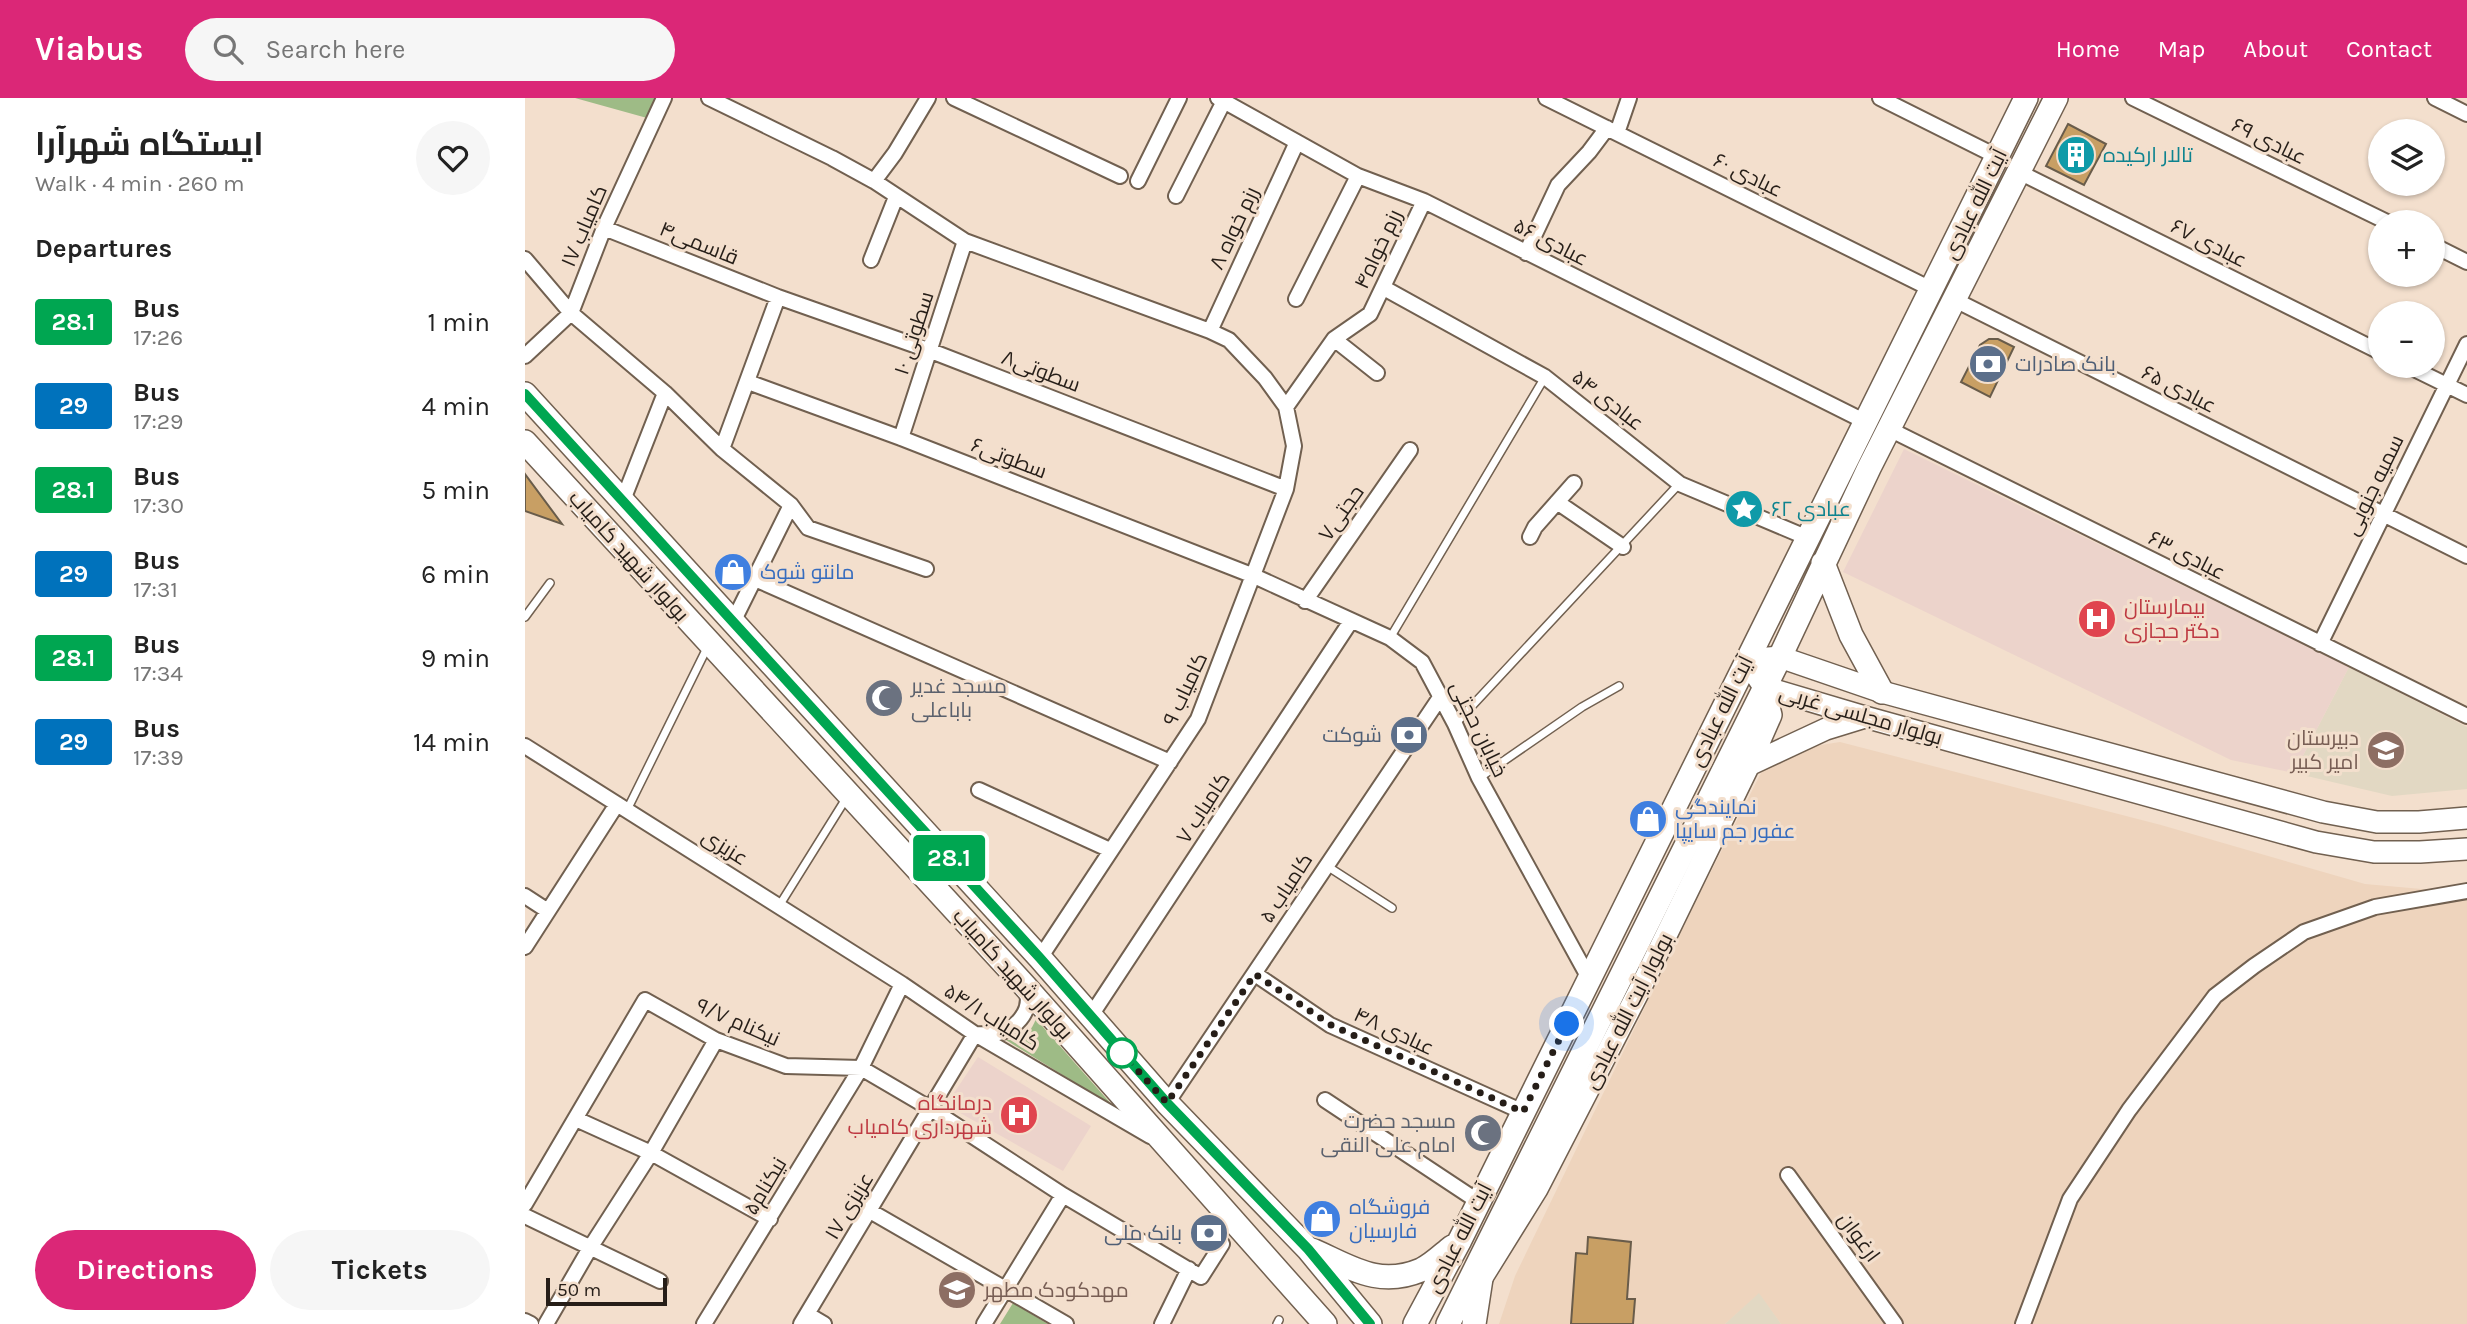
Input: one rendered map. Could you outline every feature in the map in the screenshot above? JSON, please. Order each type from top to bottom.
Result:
[{"type":"main road","name":"آیت الله عبادی","points":[[1415,1324],[1590,980],[2026,98]]},
{"type":"main road","name":"آیت الله عبادی","points":[[1448,1324],[1780,657],[1889,429],[2056,98]]},
{"type":"main road","name":"بولوار شهید کامیاب","points":[[525,394],[1040,958],[1167,1103],[1308,1249],[1370,1324]]},
{"type":"main road","name":"بولوار شهید کامیاب","points":[[525,442],[1024,985],[1325,1324]]},
{"type":"main road","points":[[1823,563],[1851,635],[1882,692]]},
{"type":"main road","name":"بولوار مجلسی غربی","points":[[2467,818],[2377,822],[2323,812],[1882,692],[1780,657],[1746,660],[1764,687],[2316,842],[2374,852],[2467,849]]},
{"type":"main road","name":"بولوار آیت الله عبادی","points":[[1455,1324],[1537,1189],[1639,991],[1749,765],[1771,715],[1764,687]]},
{"type":"main road","points":[[1749,765],[1804,738],[1864,717]]},
{"type":"main road","points":[[1474,1324],[1479,1282],[1498,1223]]},
{"type":"main road","points":[[1308,1249],[1373,1277],[1394,1278],[1423,1269],[1460,1240]]},
{"type":"street","name":"کامیاب ۱۷","points":[[525,356],[571,313],[604,228],[664,98]]},
{"type":"street","points":[[709,98],[874,181],[965,241],[1229,340],[1265,378],[1286,407]]},
{"type":"street","points":[[874,181],[895,153],[928,98]]},
{"type":"street","points":[[954,98],[1120,176]]},
{"type":"street","points":[[1138,181],[1179,98]]},
{"type":"street","name":"عبادی ۶۰","points":[[1546,98],[1933,290]]},
{"type":"street","points":[[1526,253],[1558,185],[1612,131],[1629,98]]},
{"type":"street","points":[[1880,98],[1998,157]]},
{"type":"street","name":"عبادی ۶۹","points":[[2133,98],[2368,213]]},
{"type":"street","points":[[2435,98],[2467,114]]},
{"type":"street","points":[[1176,196],[1221,99]]},
{"type":"street","name":"عبادی ۵۶","points":[[1221,99],[1358,176],[1424,201],[1866,422]]},
{"type":"street","name":"رزم خواه ۸","points":[[1210,331],[1297,142]]},
{"type":"street","name":"عبادی ۶۷","points":[[2019,172],[2368,346]]},
{"type":"street","points":[[1296,299],[1358,176]]},
{"type":"street","points":[[871,260],[896,197]]},
{"type":"street","name":"رزم خواه۴","points":[[1286,407],[1334,338],[1370,314],[1424,201]]},
{"type":"street","name":"قاسمی۴","points":[[604,228],[778,297]]},
{"type":"street","name":"سطوتی ۱۰","points":[[901,438],[965,241]]},
{"type":"street","points":[[2445,251],[2467,262]]},
{"type":"street","points":[[525,259],[571,313],[665,393],[722,449],[791,505],[808,528],[926,569]]},
{"type":"street","name":"عبادی ۵۴","points":[[1384,288],[1545,377],[1680,484],[1808,538]]},
{"type":"street","points":[[722,449],[778,297]]},
{"type":"street","name":"سطوتی۸","points":[[778,297],[930,351],[1286,489]]},
{"type":"street","name":"عبادی ۶۵","points":[[1955,300],[2467,556]]},
{"type":"street","points":[[1334,338],[1377,373]]},
{"type":"street","name":"سمیه جنوبی","points":[[2319,645],[2467,344]]},
{"type":"street","points":[[2433,378],[2467,395]]},
{"type":"street","name":"سطوتی۶","points":[[748,382],[901,438],[1254,576]]},
{"type":"street","points":[[623,500],[665,393]]},
{"type":"street","name":"کامیاب ۹","points":[[1040,958],[1198,719],[1286,489],[1294,446],[1286,407]]},
{"type":"street","name":"عبادی ۶۳","points":[[1889,429],[2319,645],[2467,716]]},
{"type":"street","name":"حجتی۷","points":[[1305,601],[1410,450]]},
{"type":"street","points":[[1530,537],[1574,483]]},
{"type":"street","points":[[1557,502],[1623,547]]},
{"type":"street","points":[[733,622],[791,505]]},
{"type":"street","name":"خیابان حجتی","points":[[1254,576],[1390,638],[1422,662],[1455,724],[1479,778],[1590,980]]},
{"type":"street","points":[[755,579],[1170,762]]},
{"type":"street","name":"کامیاب ۷","points":[[1090,1017],[1351,621]]},
{"type":"street","name":"کامیاب ۵","points":[[1167,1103],[1441,696]]},
{"type":"street","name":"عزیزی","points":[[525,746],[902,984]]},
{"type":"street","points":[[978,790],[1110,850]]},
{"type":"street","points":[[525,947],[622,807]]},
{"type":"street","points":[[2023,1324],[2070,1199],[2129,1110],[2215,996],[2304,933],[2375,907],[2467,891]]},
{"type":"street","points":[[525,896],[548,911]]},
{"type":"street","name":"عبادی ۴۸","points":[[1255,974],[1331,1025],[1523,1112]]},
{"type":"street","name":"کامیاب ۵۴/۱","points":[[902,984],[975,1034],[1170,1148]]},
{"type":"street","name":"نیکنام۵","points":[[704,1324],[861,1068],[902,984]]},
{"type":"street","points":[[975,1034],[994,1034],[1008,1030],[1017,1023],[1028,1006],[1024,985]]},
{"type":"street","name":"نیکنام ۹/۷","points":[[576,1119],[645,1000],[716,1040],[786,1066],[861,1068]]},
{"type":"street","name":"عزیزی ۱۷","points":[[804,1319],[975,1034]]},
{"type":"street","points":[[546,1324],[590,1248],[651,1153],[716,1040]]},
{"type":"street","points":[[861,1068],[931,1109],[1063,1195],[1202,1277],[1222,1244]]},
{"type":"street","points":[[1325,1100],[1479,1202]]},
{"type":"street","points":[[525,1204],[576,1119],[651,1153],[770,1219]]},
{"type":"street","name":"ارغوان","points":[[1788,1175],[1895,1324]]},
{"type":"street","points":[[984,1324],[1063,1195]]},
{"type":"street","points":[[870,1211],[1066,1324]]},
{"type":"street","points":[[525,1216],[660,1281]]},
{"type":"street","points":[[1162,1324],[1189,1269]]},
{"type":"street","points":[[804,1319],[824,1324]]},
{"type":"street","points":[[525,1321],[531,1324]]},
{"type":"lane","points":[[1390,638],[1545,377]]},
{"type":"lane","points":[[1455,724],[1680,484]]},
{"type":"lane","points":[[525,617],[550,583]]},
{"type":"lane","points":[[622,807],[709,645]]},
{"type":"lane","points":[[1479,778],[1582,707],[1619,686]]},
{"type":"lane","points":[[779,906],[849,794]]},
{"type":"lane","points":[[1326,865],[1392,908]]},
{"type":"shaded area","name":"بیمارستان دکتر حجازی","points":[[1904,449],[2349,667],[2294,773],[2231,760],[1843,572]]},
{"type":"shaded area","name":"دبیرستان امیر کبیر","points":[[2349,667],[2467,727],[2467,789],[2392,796],[2294,773]]},
{"type":"shaded area","points":[[1840,742],[2161,825],[2365,884],[2433,890],[2467,883],[2467,1324],[1781,1324],[1759,1294],[1725,1324],[1499,1324],[1515,1276],[1761,773],[1774,761],[1815,746]]},
{"type":"shaded area","name":"درمانگاه شهرداری کامیاب","points":[[978,1057],[1091,1126],[1063,1171],[946,1105]]},
{"type":"shaded area","points":[[1759,1293],[1781,1324],[1725,1324]]},
{"type":"green space","points":[[575,98],[655,98],[647,118]]},
{"type":"green space","points":[[1036,1019],[1113,1106],[1006,1040],[1025,1035]]},
{"type":"green space","points":[[1013,1303],[1048,1324],[1000,1324]]},
{"type":"building","name":"تالار ارکیده","points":[[2068,124],[2106,144],[2084,185],[2046,166]]},
{"type":"building","name":"بانک صادرات","points":[[1989,339],[1998,339],[2014,347],[1990,397],[1961,382],[1980,345]]},
{"type":"building","points":[[525,474],[562,524],[525,511]]},
{"type":"building","points":[[1588,1237],[1631,1242],[1627,1299],[1635,1299],[1633,1324],[1571,1324],[1576,1253],[1587,1254]]},
{"type":"bus line","name":"28.1","points":[[525,394],[1040,958],[1167,1103],[1308,1249],[1370,1324]]},
{"type":"place","name":"تالار ارکیده","points":[[2076,155]]},
{"type":"place","name":"بانک صادرات","points":[[1988,364]]},
{"type":"place","name":"عبادی ۶۲","points":[[1744,509]]},
{"type":"place","name":"مانتو شوک","points":[[733,572]]},
{"type":"place","name":"بیمارستان دکتر حجازی","points":[[2097,619]]},
{"type":"place","name":"مسجد غدیر باباعلی","points":[[884,698]]},
{"type":"place","name":"شوكت","points":[[1409,735]]},
{"type":"place","name":"دبیرستان امیر کبیر","points":[[2386,750]]},
{"type":"place","name":"نمایندگی عفور جم سایپا","points":[[1648,819]]},
{"type":"place","name":"درمانگاه شهرداری کامیاب","points":[[1019,1115]]},
{"type":"place","name":"مسجد حضرت امام علی النقی","points":[[1483,1133]]},
{"type":"place","name":"فروشگاه فارسیان","points":[[1322,1219]]},
{"type":"place","name":"بانک ملی","points":[[1209,1233]]},
{"type":"place","name":"مهدکودک مطهر","points":[[957,1290]]},
{"type":"route","points":[[1122,1053],[1167,1103],[1255,974],[1331,1025],[1523,1112],[1567,1024]]}]
